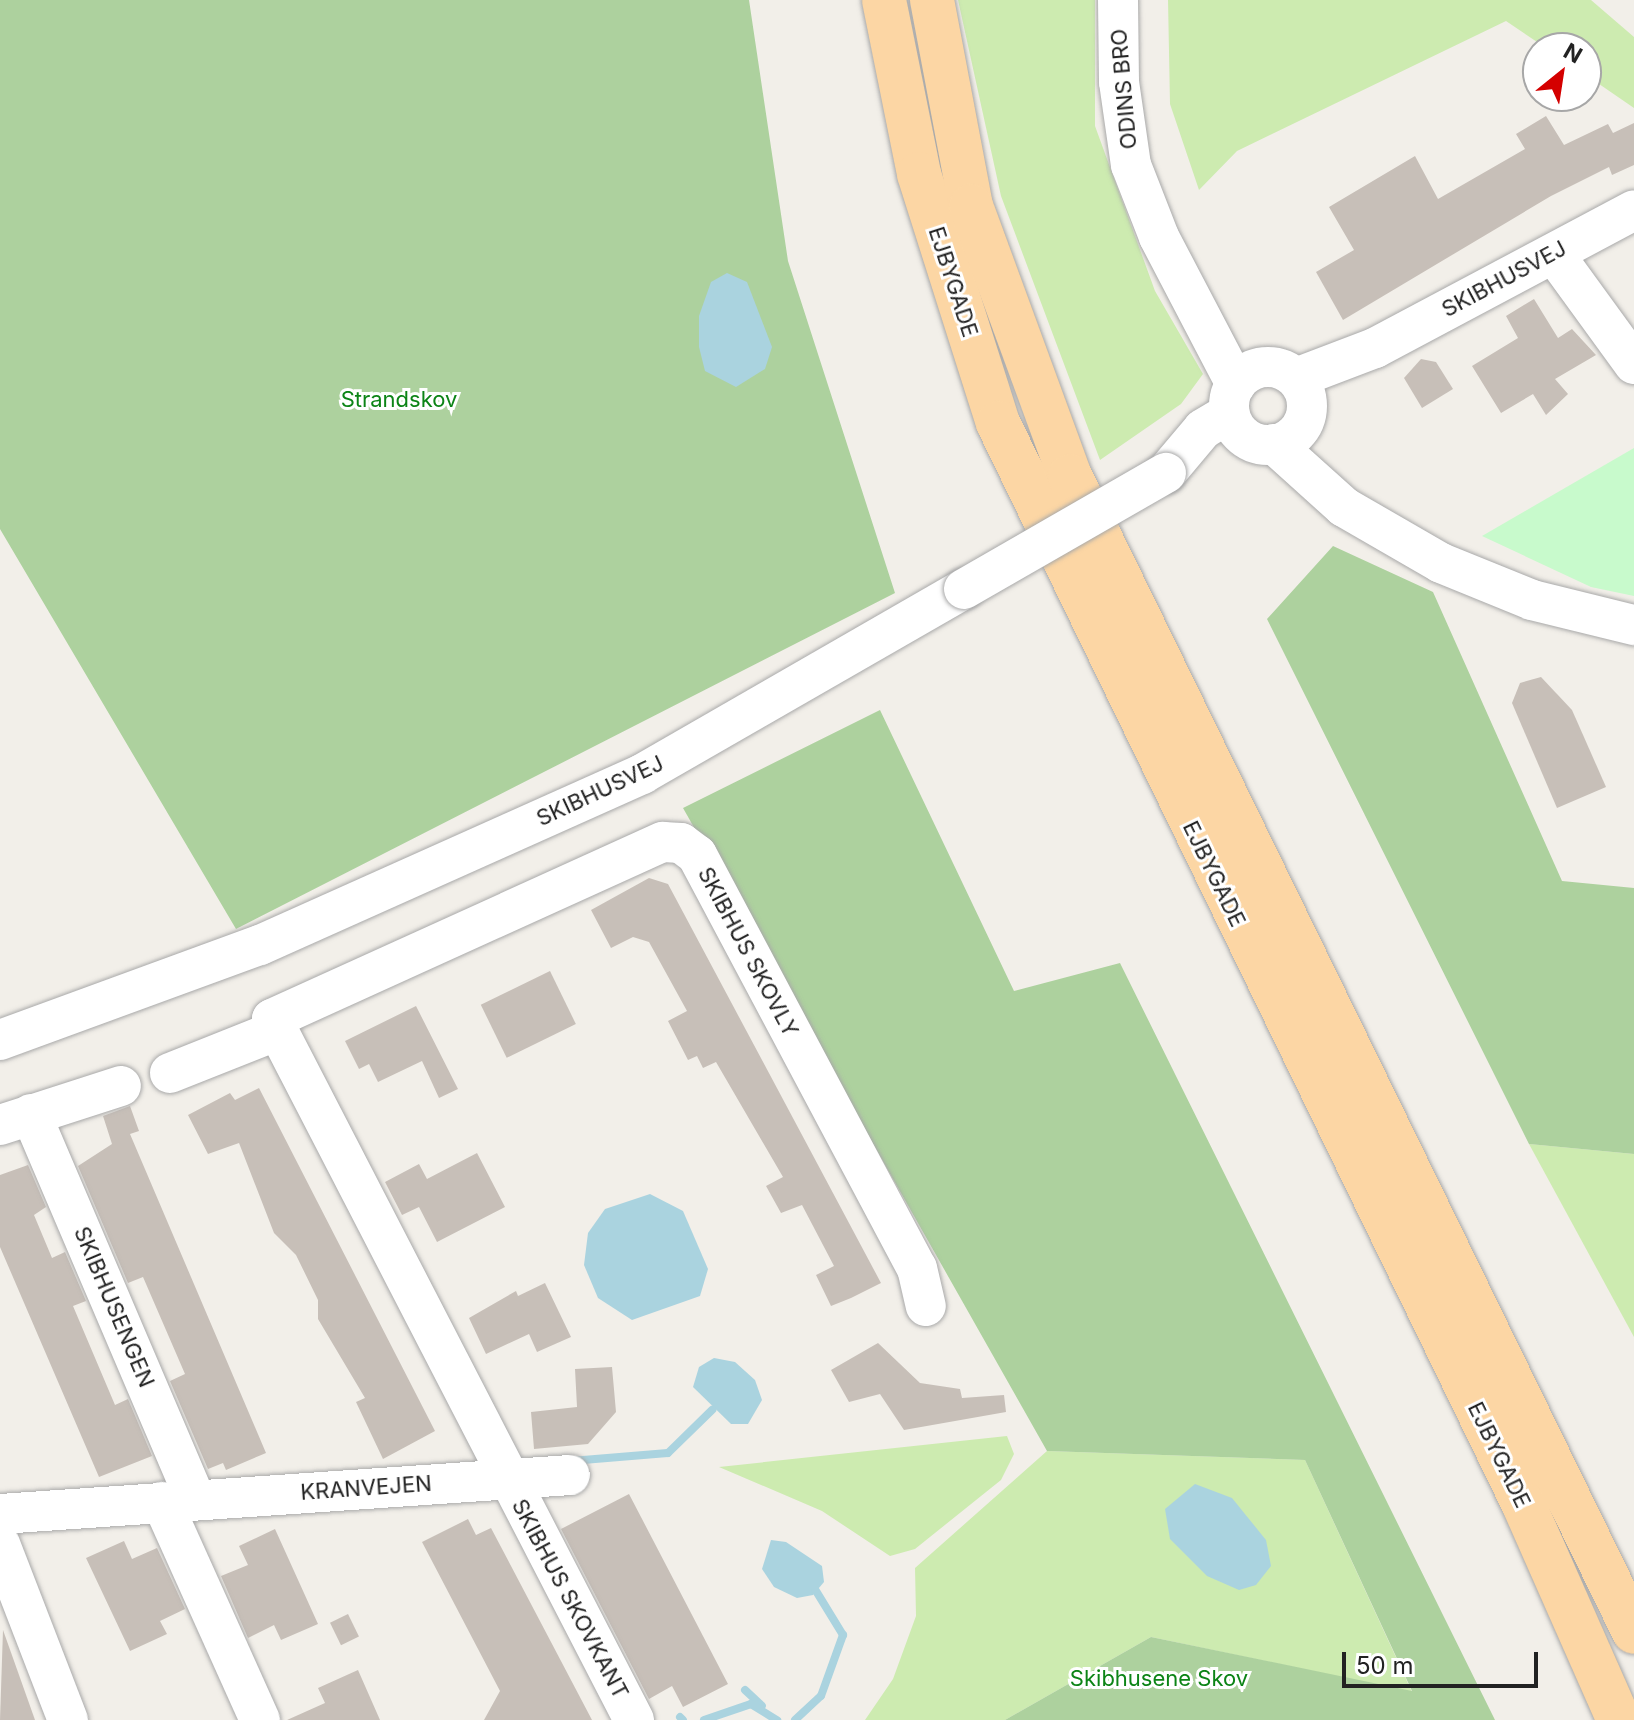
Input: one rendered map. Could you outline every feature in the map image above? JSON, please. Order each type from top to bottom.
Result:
[{"type":"main road","name":"EJBYGADE","points":[[884,0],[919,174],[998,423],[1524,1505],[1619,1720]]},
{"type":"main road","name":"EJBYGADE","points":[[932,0],[971,206],[1070,476],[1634,1632]]},
{"type":"street","name":"ODINS BRO","points":[[1118,0],[1119,82],[1131,165],[1196,307],[1268,407]]},
{"type":"street","name":"SKIBHUSVEJ","points":[[0,1040],[260,945],[642,774],[1166,473],[1203,429],[1268,407],[1634,210]]},
{"type":"street","points":[[1554,254],[1634,364]]},
{"type":"street","points":[[1268,407],[1344,507],[1454,569],[1532,600],[1634,625]]},
{"type":"street","name":"SKIBHUS SKOVLY","points":[[170,1073],[278,1030],[272,1019],[663,842],[681,843],[697,855],[917,1268],[926,1306]]},
{"type":"street","points":[[278,1030],[506,1477]]},
{"type":"street","name":"SKIBHUSENGEN","points":[[121,1086],[16,1120],[179,1501]]},
{"type":"street","name":"KRANVEJEN","points":[[0,1514],[570,1475]]},
{"type":"street","name":"SKIBHUS SKOVKANT","points":[[506,1477],[634,1720]]},
{"type":"street","points":[[179,1501],[260,1720]]},
{"type":"street","points":[[0,1544],[68,1720]]},
{"type":"green space","name":"Strandskov","points":[[0,0],[749,0],[788,261],[895,593],[236,929],[0,529]]},
{"type":"green space","points":[[958,0],[1095,0],[1095,126],[1155,291],[1203,374],[1181,404],[1100,460],[1001,196]]},
{"type":"green space","points":[[1168,0],[1591,0],[1634,37],[1634,108],[1602,86],[1602,32],[1522,32],[1506,21],[1237,151],[1199,190],[1170,104]]},
{"type":"green space","points":[[1634,448],[1634,596],[1591,587],[1482,536]]},
{"type":"green space","points":[[1333,546],[1433,592],[1562,881],[1634,888],[1634,1154],[1529,1144],[1267,619]]},
{"type":"green space","name":"Skibhusene Skov","points":[[880,710],[1014,991],[1120,963],[1495,1720],[1005,1720],[1151,1637],[1412,1691],[1305,1460],[1047,1451],[683,808]]},
{"type":"green space","points":[[1529,1144],[1634,1154],[1634,1337]]},
{"type":"green space","points":[[1007,1436],[1014,1454],[1001,1480],[915,1549],[890,1556],[822,1511],[719,1467]]},
{"type":"green space","points":[[1047,1451],[1305,1460],[1412,1692],[1151,1637],[1005,1720],[865,1720],[893,1679],[916,1616],[915,1568]]},
{"type":"water","points":[[727,273],[747,282],[772,347],[765,369],[736,387],[705,371],[699,347],[699,316],[711,282]]},
{"type":"water","points":[[650,1194],[683,1211],[708,1269],[700,1296],[632,1320],[598,1298],[584,1265],[588,1233],[605,1209]]},
{"type":"water","points":[[714,1358],[735,1362],[755,1380],[762,1400],[748,1424],[731,1424],[693,1387],[699,1367]]},
{"type":"water","points":[[1195,1484],[1232,1498],[1266,1540],[1271,1566],[1256,1585],[1239,1590],[1207,1576],[1170,1539],[1165,1509]]},
{"type":"water","points":[[771,1540],[786,1542],[822,1566],[824,1582],[813,1595],[797,1598],[774,1587],[762,1569]]},
{"type":"building","points":[[1546,116],[1564,145],[1608,124],[1613,133],[1634,123],[1634,165],[1612,175],[1609,167],[1551,196],[1343,320],[1316,272],[1354,250],[1329,207],[1415,156],[1438,199],[1525,149],[1516,134]]},
{"type":"building","points":[[1534,299],[1558,338],[1572,329],[1596,355],[1555,379],[1568,394],[1546,415],[1533,394],[1501,413],[1472,366],[1518,338],[1506,316]]},
{"type":"building","points":[[1421,359],[1436,362],[1453,389],[1422,408],[1404,378]]},
{"type":"building","points":[[1541,677],[1572,710],[1606,787],[1557,808],[1512,703],[1520,683]]},
{"type":"building","points":[[649,878],[668,884],[881,1283],[831,1306],[816,1275],[834,1266],[802,1205],[781,1213],[766,1186],[783,1177],[716,1062],[703,1068],[697,1056],[688,1060],[668,1021],[687,1011],[649,942],[633,937],[611,948],[591,910]]},
{"type":"building","points":[[550,971],[576,1024],[507,1058],[481,1005]]},
{"type":"building","points":[[416,1006],[458,1089],[439,1098],[422,1061],[378,1082],[369,1064],[359,1069],[345,1041]]},
{"type":"building","points":[[259,1088],[435,1431],[383,1459],[356,1402],[365,1398],[318,1319],[318,1300],[296,1255],[274,1233],[239,1143],[208,1154],[188,1115],[230,1093],[235,1100]]},
{"type":"building","points":[[130,1106],[139,1131],[130,1134],[266,1453],[226,1470],[223,1463],[208,1469],[170,1381],[185,1374],[143,1277],[128,1283],[78,1166],[112,1144],[103,1116]]},
{"type":"building","points":[[477,1153],[505,1207],[437,1242],[419,1207],[402,1215],[385,1182],[419,1164],[427,1179]]},
{"type":"building","points":[[28,1165],[46,1207],[34,1215],[52,1258],[65,1252],[86,1301],[73,1306],[115,1405],[128,1399],[152,1456],[99,1477],[0,1247],[0,1175]]},
{"type":"building","points":[[545,1283],[571,1337],[537,1352],[529,1334],[486,1354],[469,1318],[516,1291],[518,1296]]},
{"type":"building","points":[[878,1343],[920,1383],[960,1389],[962,1398],[1004,1395],[1006,1412],[904,1430],[880,1394],[849,1402],[831,1370]]},
{"type":"building","points":[[612,1367],[616,1412],[588,1444],[534,1449],[531,1412],[577,1407],[575,1369]]},
{"type":"building","points":[[629,1494],[728,1684],[683,1707],[672,1686],[649,1699],[561,1529]]},
{"type":"building","points":[[468,1519],[476,1535],[491,1528],[592,1720],[484,1720],[500,1691],[422,1542]]},
{"type":"building","points":[[275,1529],[318,1624],[281,1640],[274,1625],[248,1638],[221,1576],[248,1565],[239,1546]]},
{"type":"building","points":[[124,1541],[132,1559],[157,1548],[185,1609],[160,1621],[167,1634],[130,1651],[86,1558]]},
{"type":"building","points":[[348,1614],[359,1636],[341,1645],[330,1623]]},
{"type":"building","points":[[3,1630],[35,1720],[0,1720]]},
{"type":"building","points":[[358,1670],[380,1720],[287,1720],[325,1703],[318,1688]]},
{"type":"waterway","points":[[571,1461],[668,1453],[712,1410]]},
{"type":"waterway","points":[[795,1720],[821,1696],[843,1635],[816,1591]]},
{"type":"waterway","points":[[745,1690],[762,1706]]},
{"type":"waterway","points":[[704,1720],[751,1704],[777,1720]]},
{"type":"waterway","points":[[680,1717],[683,1720]]}]
